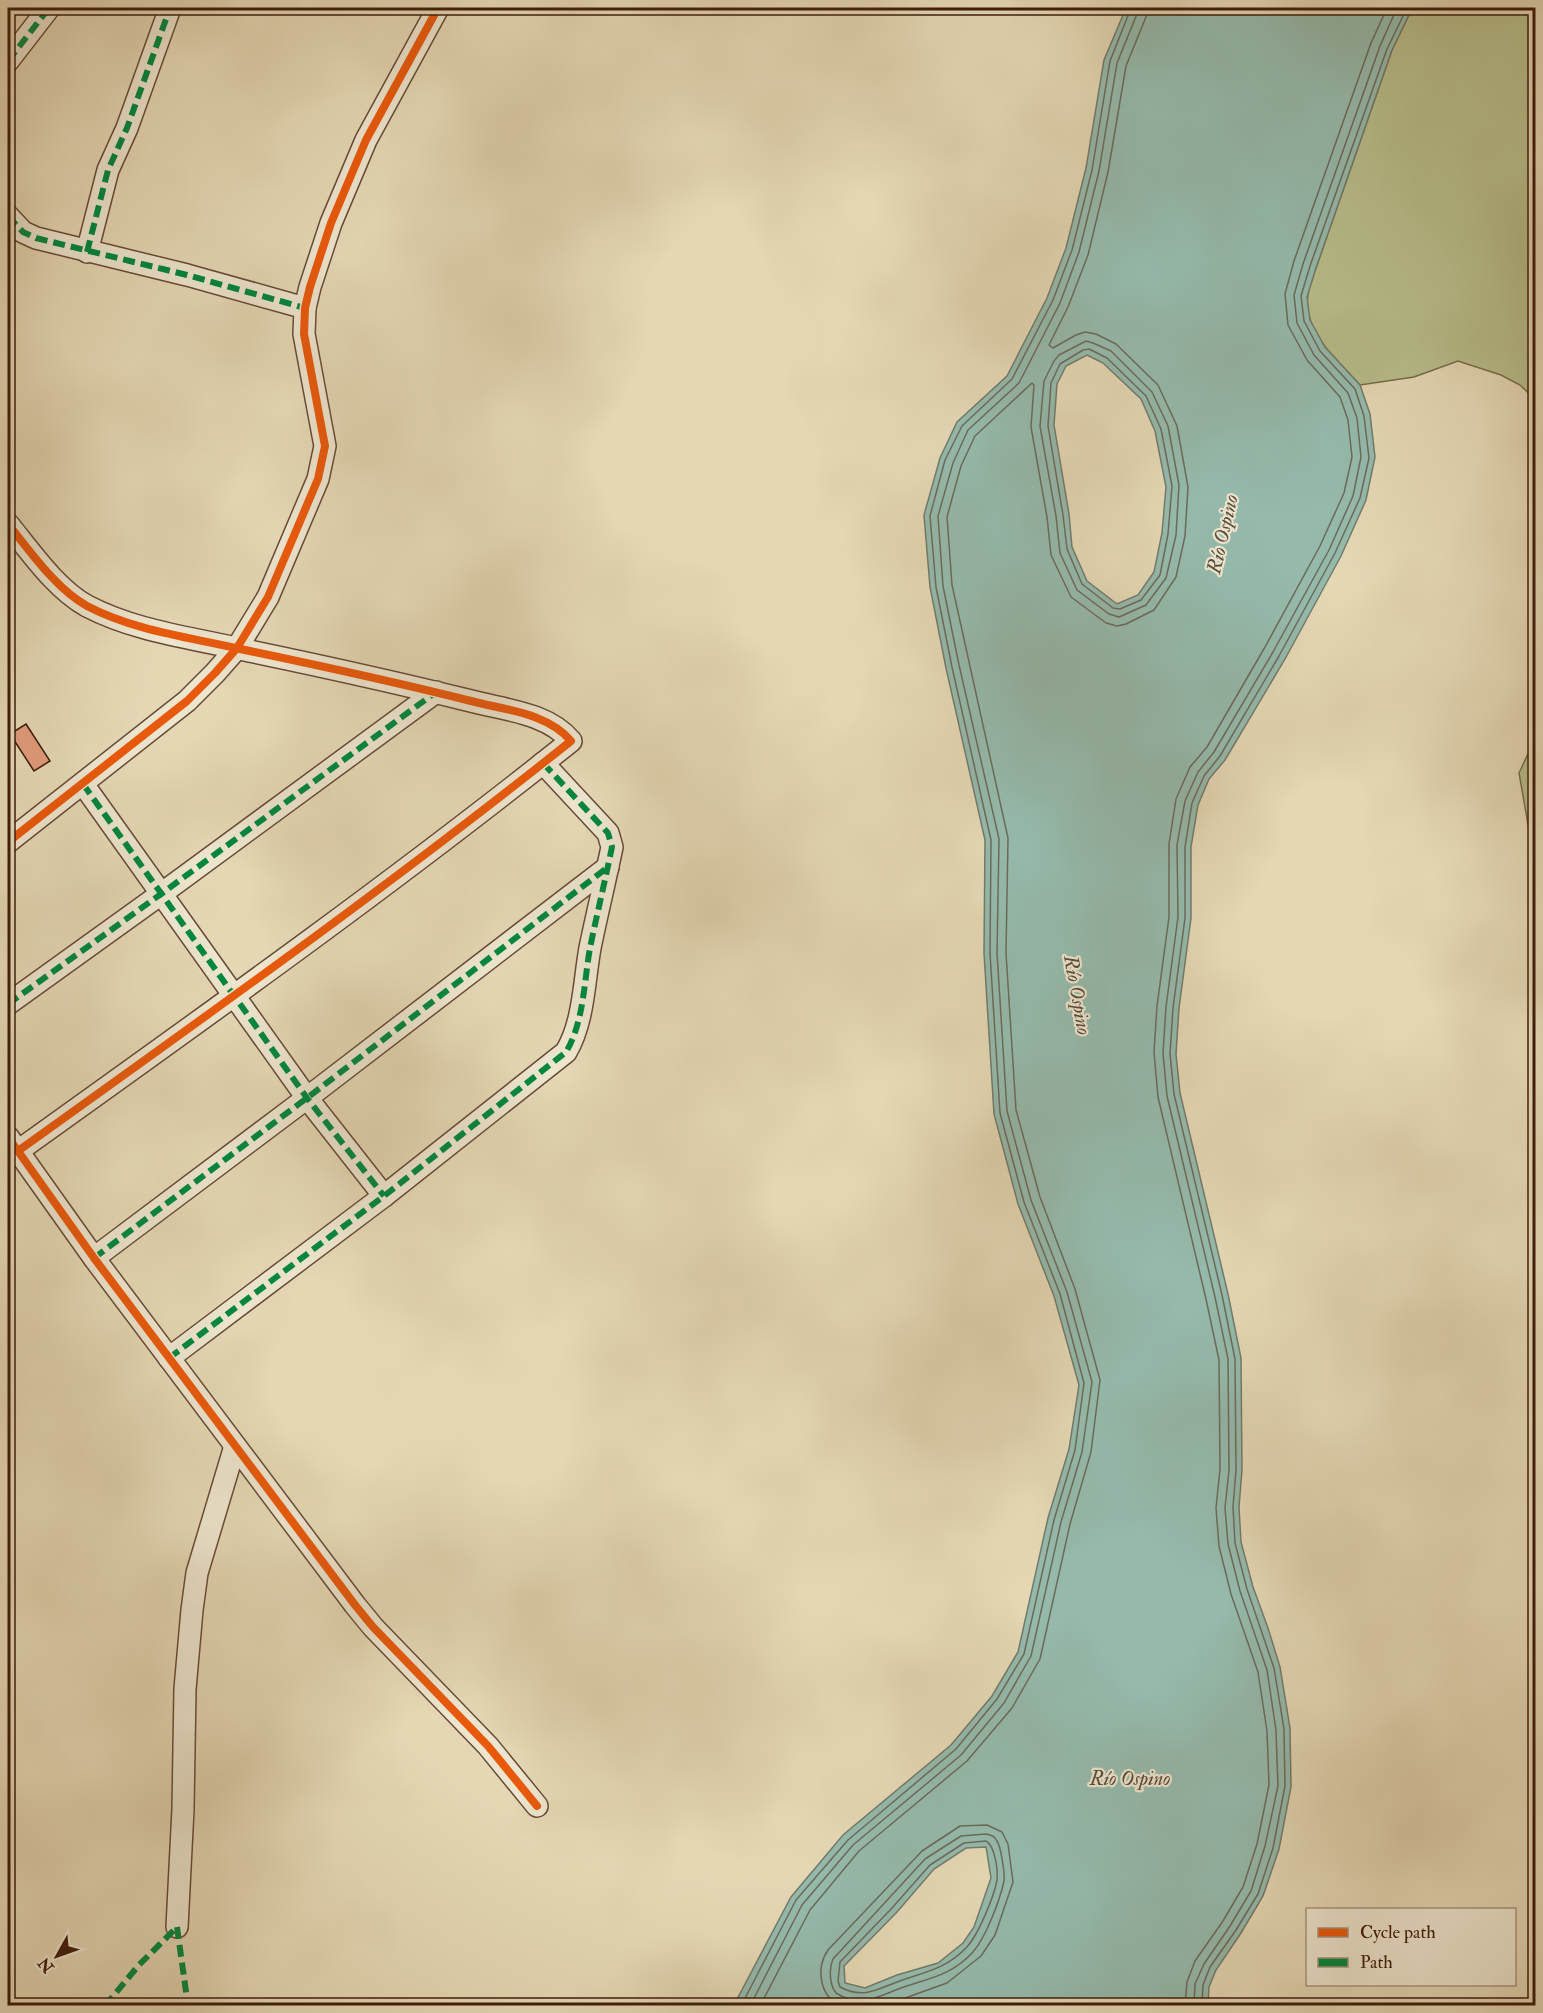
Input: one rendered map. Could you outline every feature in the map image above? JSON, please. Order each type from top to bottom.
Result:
[{"type":"street","points":[[8,61],[49,8]]},
{"type":"street","points":[[87,252],[108,170],[127,128],[170,8]]},
{"type":"street","points":[[8,842],[187,702],[237,648],[268,597],[318,479],[326,446],[304,334],[305,308],[331,223],[366,140],[438,8]]},
{"type":"street","points":[[8,216],[23,232],[36,238],[187,275],[305,308]]},
{"type":"street","points":[[8,524],[63,588],[84,604],[114,618],[163,634],[436,692],[544,720],[564,732],[571,741],[508,792],[235,996],[13,1144],[94,1258],[373,1627],[488,1746],[537,1806]]},
{"type":"street","points":[[8,1004],[436,692]]},
{"type":"street","points":[[169,1358],[384,1196],[566,1052],[572,1042],[581,1005],[590,949],[612,847],[608,833],[543,763]]},
{"type":"street","points":[[83,784],[307,1098],[384,1196]]},
{"type":"street","points":[[94,1258],[608,867]]},
{"type":"street","points":[[177,1928],[183,1809],[185,1689],[192,1610],[197,1573],[214,1509],[235,1446]]},
{"type":"green space","points":[[1415,8],[1535,8],[1535,399],[1520,385],[1501,375],[1458,361],[1414,377],[1360,385],[1332,355],[1310,321],[1308,295],[1311,282],[1392,50],[1409,15]]},
{"type":"green space","points":[[1535,739],[1535,846],[1529,830],[1519,773]]},
{"type":"water","name":"Río Ospino","points":[[1126,8],[1415,8],[1409,15],[1392,50],[1307,297],[1310,320],[1325,347],[1360,385],[1370,414],[1375,457],[1366,500],[1341,556],[1285,659],[1225,760],[1209,779],[1198,805],[1191,847],[1191,918],[1179,1008],[1176,1054],[1180,1093],[1241,1358],[1242,1470],[1239,1507],[1241,1542],[1253,1587],[1280,1667],[1290,1728],[1291,1787],[1279,1849],[1263,1896],[1216,1970],[1209,1987],[1208,2005],[734,2005],[791,1897],[843,1835],[951,1745],[992,1696],[1018,1652],[1048,1518],[1069,1449],[1079,1385],[1054,1296],[1018,1204],[994,1114],[984,953],[985,840],[930,587],[924,515],[940,458],[957,422],[1007,376],[1047,298],[1066,248],[1086,168],[1104,60]],"holes":[[[1087,355],[1103,363],[1141,399],[1155,431],[1166,487],[1162,533],[1154,572],[1138,595],[1117,604],[1087,581],[1072,547],[1069,514],[1054,425],[1057,384],[1066,366]],[[986,1847],[991,1878],[974,1927],[963,1943],[938,1963],[897,1975],[865,1988],[845,1983],[844,1966],[897,1912],[934,1869],[966,1848]]]},
{"type":"building","points":[[26,724],[50,761],[34,771],[10,734]]},
{"type":"marked path","points":[[8,61],[49,8]]},
{"type":"marked path","points":[[87,252],[108,170],[127,128],[170,8]]},
{"type":"marked path","points":[[8,216],[23,232],[36,238],[187,275],[305,308]]},
{"type":"marked path","points":[[8,1004],[436,692]]},
{"type":"marked path","points":[[169,1358],[384,1196],[566,1052],[580,1015],[590,948],[612,847],[608,833],[543,763]]},
{"type":"marked path","points":[[83,784],[307,1098],[384,1196]]},
{"type":"marked path","points":[[94,1258],[608,867]]},
{"type":"marked path","points":[[177,1927],[188,2006]]},
{"type":"marked path","points":[[105,2006],[138,1966],[177,1927]]},
{"type":"cycle path","points":[[8,842],[187,701],[237,648],[268,597],[318,479],[325,446],[304,334],[305,308],[310,287],[331,223],[366,140],[438,8]]},
{"type":"cycle path","points":[[8,524],[44,569],[65,590],[87,606],[105,615],[162,632],[525,714],[550,724],[571,741],[367,898],[18,1151]]},
{"type":"cycle path","points":[[8,1137],[94,1258],[355,1605],[373,1627],[488,1746],[537,1806]]}]
